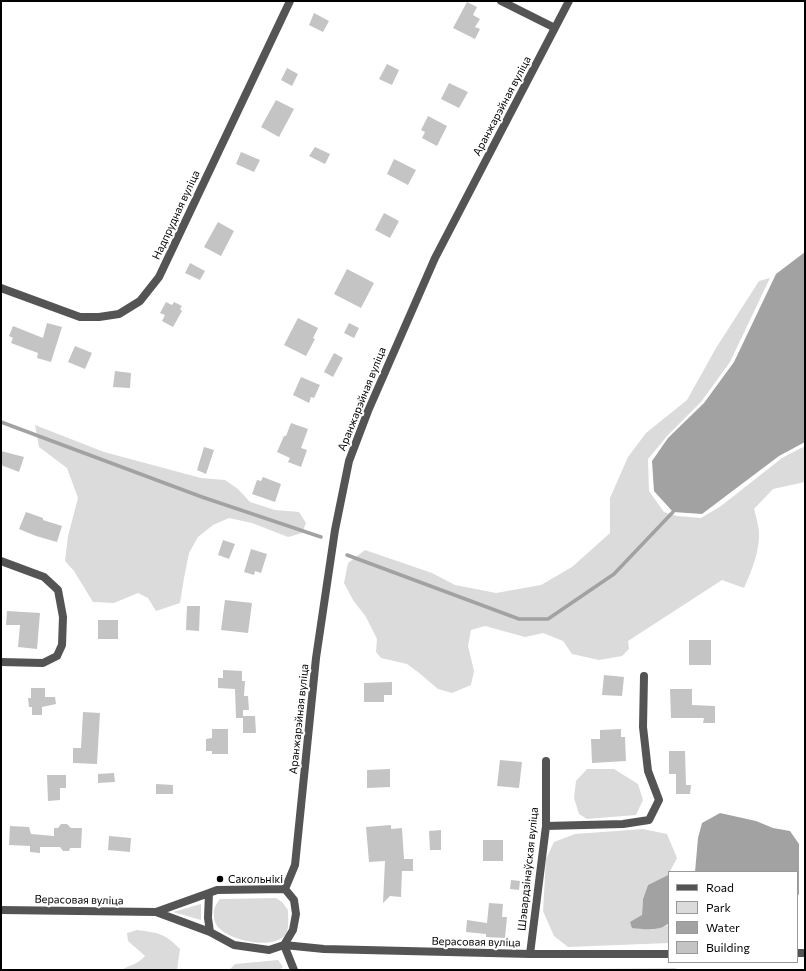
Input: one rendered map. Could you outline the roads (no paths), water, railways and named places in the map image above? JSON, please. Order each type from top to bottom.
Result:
[{"type":"street","name":"Надпрудная вуліца","points":[[1,288],[80,317],[99,318],[119,314],[140,301],[159,277],[290,1]]},
{"type":"street","points":[[501,1],[555,28]]},
{"type":"street","name":"Аранжарэйная вуліца","points":[[286,889],[295,865],[317,650],[334,530],[349,461],[368,410],[435,258],[569,1]]},
{"type":"street","points":[[1,560],[44,577],[58,590],[63,617],[62,645],[57,656],[43,663],[1,662]]},
{"type":"street","points":[[546,826],[623,824],[649,820],[659,800],[648,771],[647,764],[643,727],[644,676]]},
{"type":"street","name":"Шэвардзінаўская вуліца","points":[[530,954],[546,826],[546,761]]},
{"type":"street","points":[[286,889],[294,900],[296,914],[293,930],[284,945],[294,970]]},
{"type":"street","name":"Верасовая вуліца","points":[[156,912],[217,890],[286,889]]},
{"type":"street","points":[[209,893],[208,918],[210,932]]},
{"type":"street","name":"Верасовая вуліца","points":[[1,910],[156,912],[210,932],[234,945],[269,950],[284,945],[324,949],[530,954],[668,954]]},
{"type":"water","points":[[805,252],[805,442],[779,456],[702,514],[673,512],[654,491],[652,461],[668,438],[704,403],[734,362],[776,274]]},
{"type":"water","points":[[720,813],[756,821],[773,828],[790,831],[799,844],[798,896],[798,871],[695,871],[698,838],[702,823]]},
{"type":"water","points":[[668,875],[668,924],[656,929],[632,928],[630,922],[642,915],[643,899],[648,885]]},
{"type":"waterway","points":[[1,422],[202,497],[321,537]]},
{"type":"waterway","points":[[347,555],[519,619],[548,619],[614,574],[673,512]]},
{"type":"place","name":"Сакольнікі","points":[[220,879]]}]
